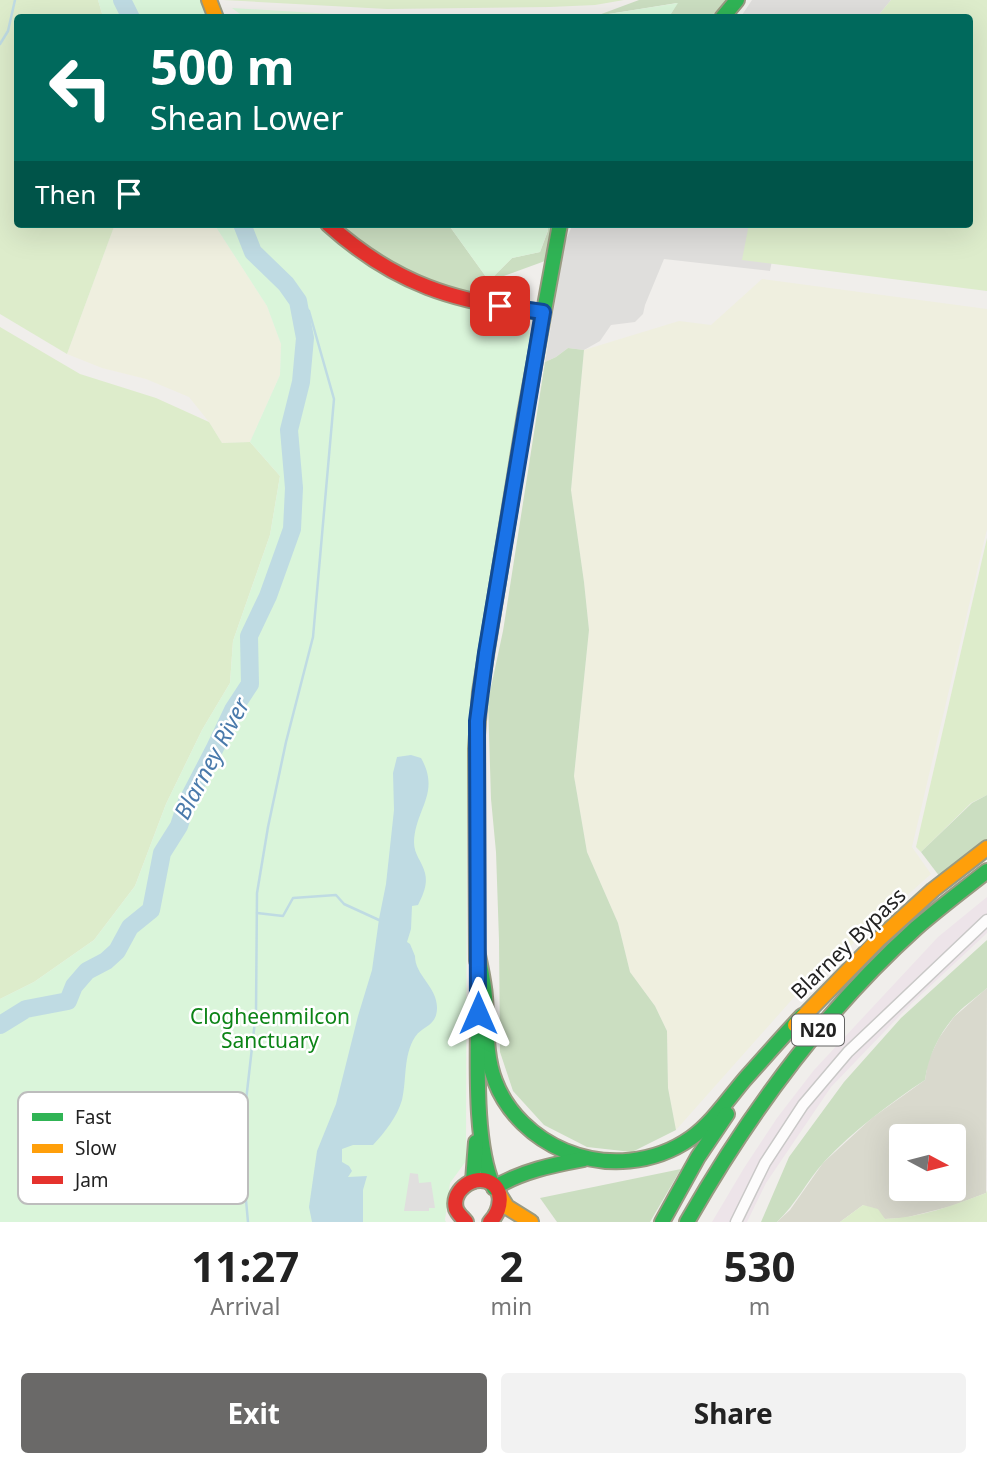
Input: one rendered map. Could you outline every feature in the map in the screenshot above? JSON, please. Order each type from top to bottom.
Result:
[{"type":"main road","points":[[725,14],[737,0]]},
{"type":"main road","points":[[332,228],[373,261],[439,293],[460,299],[543,312]]},
{"type":"main road","points":[[473,1181],[478,1095],[477,721],[486,653],[559,228]]},
{"type":"main road","name":"Blarney Bypass","points":[[662,1222],[718,1126],[777,1046],[803,1016],[878,940],[933,890],[987,848]]},
{"type":"main road","name":"Blarney Bypass","points":[[687,1222],[747,1122],[786,1068],[829,1016],[918,926],[987,871]]},
{"type":"main road","points":[[477,950],[485,996],[489,1061],[506,1103],[520,1121],[540,1139],[585,1159]]},
{"type":"main road","points":[[495,1189],[512,1176],[535,1169],[585,1159],[629,1162],[676,1147],[692,1137],[712,1118],[803,1016]]},
{"type":"main road","points":[[478,1095],[484,1156],[500,1200],[497,1221]]},
{"type":"main road","points":[[466,1222],[458,1214],[456,1201],[464,1185],[473,1181],[484,1181],[495,1189],[512,1211],[531,1222]]},
{"type":"street","points":[[736,1222],[765,1163],[803,1105],[848,1052],[987,920]]},
{"type":"shaded area","points":[[752,0],[891,0],[879,14],[743,14]]},
{"type":"shaded area","points":[[571,228],[778,228],[770,271],[664,259],[643,314],[635,322],[611,325],[600,341],[584,350],[568,348],[545,362],[565,242]]},
{"type":"shaded area","points":[[987,897],[987,933],[912,1003],[831,1087],[766,1183],[747,1222],[712,1222],[777,1118],[814,1070],[938,937]]},
{"type":"shaded area","points":[[987,988],[986,1193],[966,1201],[966,1124],[889,1124],[889,1201],[965,1201],[904,1218],[885,1219],[863,1205],[840,1222],[777,1222],[790,1210],[823,1163],[872,1118],[925,1080],[928,1061],[939,1038],[954,1017]]},
{"type":"shaded area","points":[[410,1173],[418,1174],[419,1183],[431,1182],[435,1208],[429,1208],[429,1211],[404,1211]]},
{"type":"green space","points":[[0,0],[98,0],[102,14],[14,14],[14,228],[114,228],[67,354],[0,314]]},
{"type":"green space","points":[[98,0],[202,0],[208,14],[102,14]]},
{"type":"green space","points":[[223,0],[624,0],[595,5],[550,7],[387,9]]},
{"type":"green space","points":[[639,0],[730,0],[714,14],[671,14],[677,3],[601,14]]},
{"type":"green space","points":[[891,0],[987,0],[987,291],[742,260],[748,228],[973,228],[973,14],[879,14]]},
{"type":"green space","points":[[678,3],[671,14],[609,14]]},
{"type":"green space","points":[[232,8],[332,14],[240,14]]},
{"type":"green space","points":[[114,228],[217,228],[267,306],[281,344],[280,375],[250,442],[222,443],[189,397],[146,379],[102,368],[67,354]]},
{"type":"green space","name":"Clogheenmilcon Sanctuary","points":[[217,228],[323,228],[366,264],[420,293],[461,305],[504,311],[523,319],[530,334],[531,352],[469,715],[466,1161],[450,1183],[446,1222],[0,1222],[0,999],[34,982],[94,940],[135,886],[166,804],[202,730],[230,683],[233,641],[270,535],[280,476],[250,442],[280,375],[281,344],[267,306]]},
{"type":"green space","points":[[345,228],[451,228],[489,281],[512,258],[540,252],[548,228],[553,228],[545,261],[490,281],[489,295],[429,280],[390,261]]},
{"type":"green space","points":[[451,228],[548,228],[540,252],[512,258],[489,281]]},
{"type":"green space","points":[[762,279],[987,309],[987,529],[912,847],[931,874],[796,995],[676,1130],[668,1088],[667,1031],[655,1006],[630,972],[618,923],[587,852],[574,776],[589,630],[571,490],[584,350],[679,321],[711,325]]},
{"type":"green space","points":[[0,327],[80,374],[156,398],[209,422],[222,443],[250,442],[280,476],[270,535],[233,641],[230,683],[202,730],[166,804],[135,886],[94,940],[34,982],[0,999]]},
{"type":"green space","points":[[568,348],[584,350],[571,490],[589,630],[574,776],[587,852],[618,923],[630,972],[655,1006],[667,1031],[668,1088],[676,1130],[632,1152],[587,1147],[544,1125],[513,1091],[500,1052],[496,852],[491,799],[488,701],[503,631],[545,362]]},
{"type":"green space","points":[[987,538],[987,795],[971,803],[921,852],[916,847]]},
{"type":"green space","points":[[987,795],[987,841],[940,877],[921,852],[972,803]]},
{"type":"green space","points":[[987,940],[987,988],[957,1014],[943,1032],[931,1055],[925,1080],[847,1139],[818,1169],[777,1222],[761,1222],[789,1157],[844,1082],[901,1018]]},
{"type":"green space","points":[[681,1169],[650,1222],[557,1222],[540,1198]]},
{"type":"green space","points":[[987,1190],[987,1222],[840,1222],[863,1205],[878,1209],[885,1219],[898,1218],[949,1206],[986,1193]]},
{"type":"water","points":[[411,755],[421,758],[426,770],[428,791],[415,830],[414,842],[425,873],[425,885],[418,905],[412,906],[411,929],[407,942],[419,970],[434,994],[436,1015],[432,1023],[418,1033],[411,1044],[402,1100],[390,1124],[373,1145],[353,1145],[342,1149],[342,1162],[352,1171],[348,1177],[367,1176],[363,1190],[363,1222],[312,1222],[309,1207],[317,1151],[336,1104],[372,970],[386,884],[394,810],[393,773],[397,757]]},
{"type":"waterway","points":[[0,44],[8,31],[15,0]]},
{"type":"waterway","name":"Blarney River","points":[[122,0],[129,14]]},
{"type":"waterway","name":"Blarney River","points":[[0,1025],[26,1009],[68,1001],[74,986],[87,971],[106,961],[117,951],[130,927],[151,910],[162,853],[179,826],[186,804],[233,710],[250,684],[249,636],[268,596],[292,529],[294,488],[289,430],[301,382],[305,338],[298,301],[286,284],[253,252],[244,228]]},
{"type":"waterway","points":[[247,1092],[256,1012],[257,893],[286,742],[313,637],[334,399],[309,311],[298,301]]},
{"type":"waterway","points":[[257,913],[283,916],[293,898],[336,895],[344,904],[379,920]]},
{"type":"waterway","points":[[246,1204],[248,1222]]},
{"type":"traffic: fast","points":[[725,14],[737,0]]},
{"type":"traffic: fast","points":[[477,961],[476,749],[480,692],[525,415],[559,228]]},
{"type":"traffic: fast","points":[[687,1222],[762,1103],[819,1029],[882,960],[916,928],[987,871]]},
{"type":"traffic: fast","points":[[477,950],[484,991],[490,1061],[500,1093],[514,1114],[532,1132],[565,1151],[597,1160],[630,1161],[646,1158],[677,1147],[691,1138],[713,1118],[802,1016]]},
{"type":"traffic: fast","points":[[478,1013],[480,1125],[487,1168],[493,1186]]},
{"type":"traffic: fast","points":[[662,1222],[698,1157],[727,1114]]},
{"type":"traffic: fast","points":[[473,1181],[476,1142]]},
{"type":"traffic: fast","points":[[494,1188],[526,1173],[584,1159]]},
{"type":"traffic: slow","points":[[209,0],[214,14]]},
{"type":"traffic: slow","points":[[795,1025],[878,940],[933,890],[987,848]]},
{"type":"traffic: slow","points":[[499,1194],[507,1207],[531,1222]]},
{"type":"traffic: jam","points":[[333,228],[377,262],[428,287],[482,303],[543,312]]},
{"type":"traffic: jam","points":[[466,1222],[456,1209],[456,1197],[469,1183],[481,1180],[493,1184],[499,1194],[499,1206],[490,1222]]},
{"type":"route","points":[[478,1013],[477,721],[543,312],[500,306]]}]
